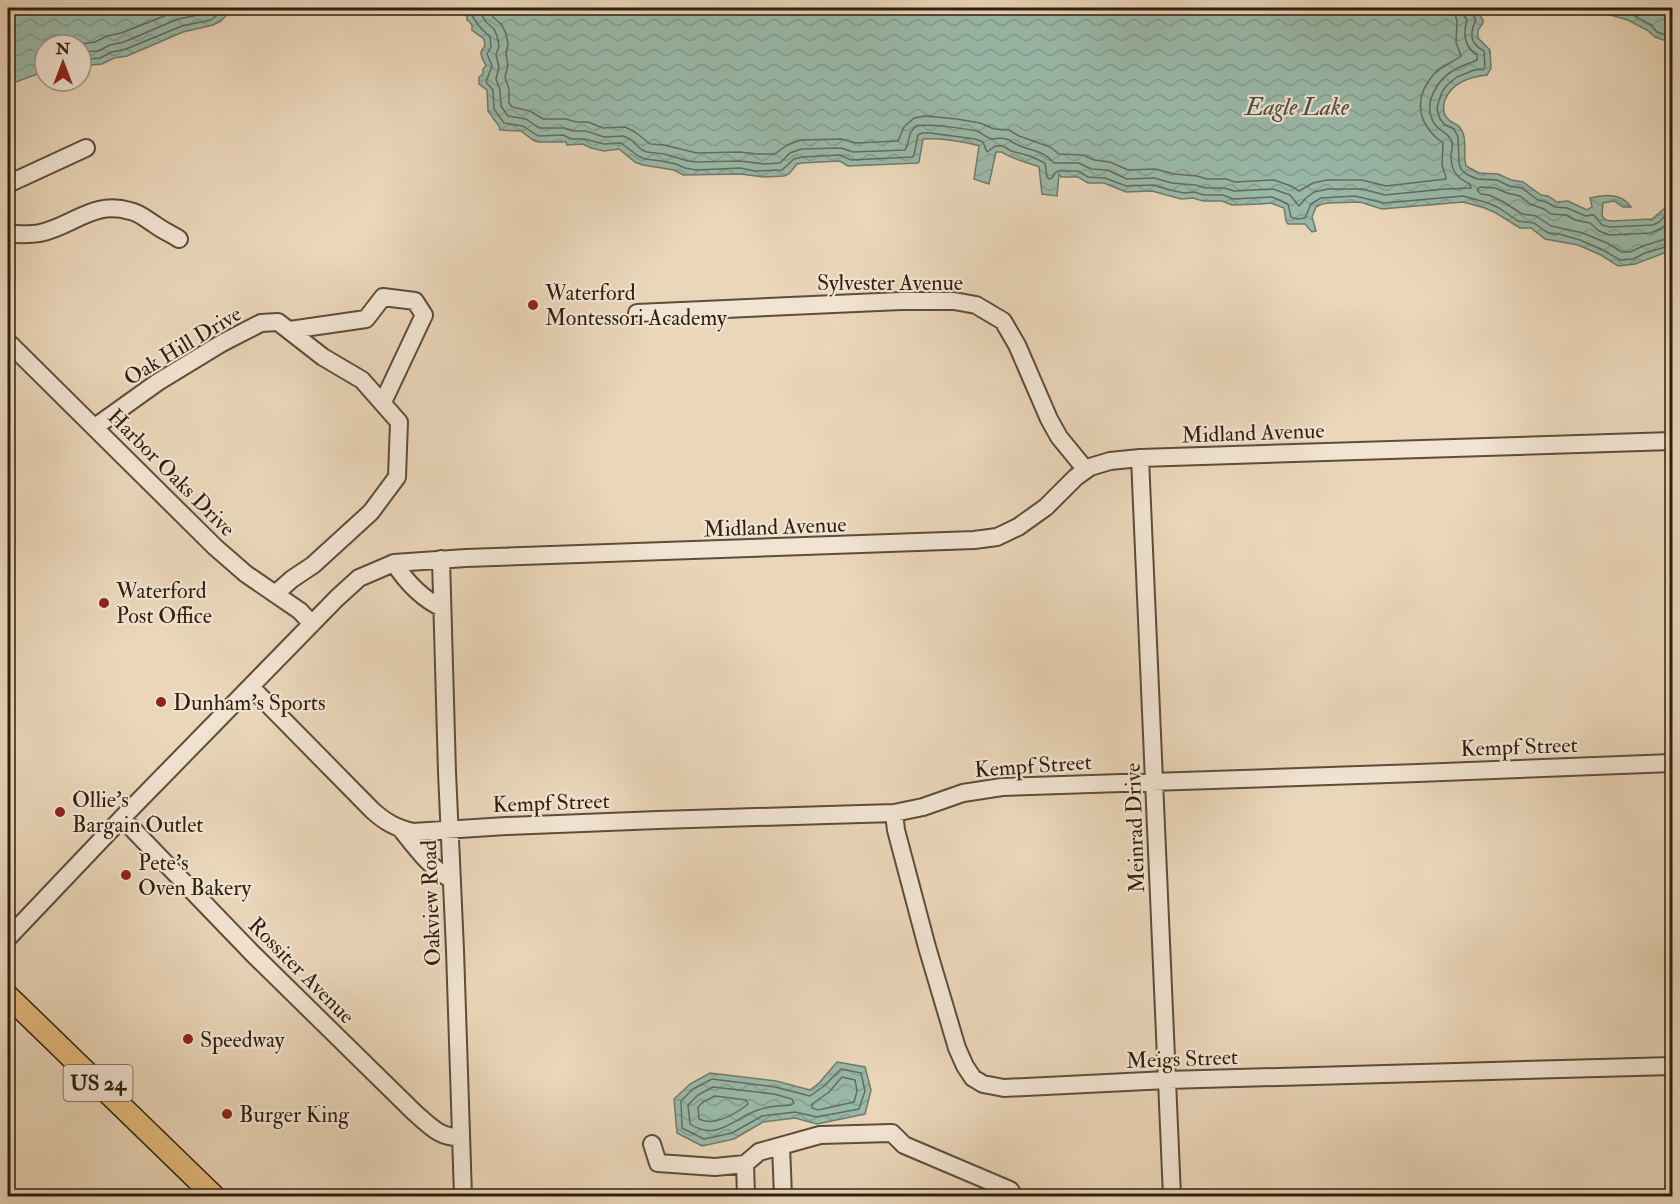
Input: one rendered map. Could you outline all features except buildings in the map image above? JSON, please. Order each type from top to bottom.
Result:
[{"type":"main road","name":"US 24","points":[[8,996],[214,1197]]},
{"type":"main road","points":[[154,1139],[163,1163],[196,1197]]},
{"type":"street","points":[[8,184],[86,148]]},
{"type":"street","points":[[8,234],[41,233],[85,213],[99,209],[115,209],[128,210],[144,216],[179,238]]},
{"type":"street","points":[[290,330],[366,320],[383,297],[415,301],[424,315],[383,402]]},
{"type":"street","name":"Sylvester Avenue","points":[[637,313],[901,301],[954,301],[976,305],[1003,321],[1017,345],[1059,437],[1086,470]]},
{"type":"street","name":"Oak Hill Drive","points":[[95,428],[158,382],[222,343],[261,324],[278,322],[323,357],[362,380],[399,422],[397,477],[371,512],[313,565],[275,594]]},
{"type":"street","name":"Harbor Oaks Drive","points":[[8,342],[215,547],[246,574],[300,611],[312,624]]},
{"type":"street","name":"Midland Avenue","points":[[8,938],[337,598],[359,578],[394,563],[441,559],[974,540],[997,537],[1018,527],[1046,507],[1090,466],[1140,458],[1672,441]]},
{"type":"street","name":"Meinrad Drive","points":[[1140,458],[1172,1197]]},
{"type":"street","name":"Oakview Road","points":[[441,559],[463,1197]]},
{"type":"street","points":[[394,563],[416,591],[427,601],[442,608]]},
{"type":"street","name":"Kempf Street","points":[[251,687],[385,822],[413,832],[658,820],[894,813],[923,807],[963,793],[1002,786],[1672,763]]},
{"type":"street","name":"Meigs Street","points":[[894,813],[896,830],[927,947],[954,1037],[965,1066],[973,1078],[983,1084],[1004,1088],[1167,1080],[1672,1066]]},
{"type":"street","name":"Rossiter Avenue","points":[[122,818],[252,954],[435,1131],[450,1138],[460,1137]]},
{"type":"street","name":"Kempf Street","points":[[400,828],[427,862],[440,874],[452,880]]},
{"type":"street","points":[[652,1144],[658,1163],[715,1167],[745,1164],[759,1152],[820,1135],[892,1133],[904,1145],[1010,1190],[1014,1197]]},
{"type":"street","points":[[781,1146],[783,1197]]},
{"type":"street","points":[[745,1164],[746,1197]]},
{"type":"water","points":[[8,8],[233,8],[221,21],[213,25],[183,32],[102,64],[93,65],[93,33],[33,33],[33,76],[8,85]]},
{"type":"water","name":"Eagle Lake","points":[[461,8],[1475,8],[1483,20],[1478,30],[1478,38],[1490,50],[1491,68],[1487,75],[1468,79],[1452,89],[1443,107],[1447,118],[1463,133],[1466,166],[1479,173],[1498,174],[1523,182],[1541,195],[1548,196],[1557,202],[1568,201],[1587,210],[1592,207],[1590,198],[1601,196],[1618,197],[1631,207],[1623,207],[1614,201],[1603,203],[1602,216],[1606,220],[1652,219],[1672,202],[1672,250],[1635,264],[1618,266],[1601,255],[1578,245],[1545,239],[1531,228],[1520,228],[1496,213],[1463,202],[1382,209],[1360,202],[1322,204],[1316,207],[1312,217],[1316,231],[1312,232],[1305,224],[1288,224],[1284,208],[1271,203],[1232,205],[1222,201],[1181,199],[1152,191],[1126,192],[1104,183],[1088,183],[1078,177],[1061,177],[1059,174],[1057,196],[1042,194],[1039,167],[1002,152],[996,152],[989,184],[974,179],[979,146],[943,139],[923,139],[918,163],[848,166],[840,161],[802,163],[797,164],[789,174],[784,176],[765,177],[740,174],[683,175],[674,170],[635,162],[619,149],[604,151],[583,144],[538,142],[521,131],[500,130],[488,111],[487,90],[479,84],[479,77],[486,66],[481,54],[485,46],[484,39],[472,30],[472,25]]},
{"type":"water","points":[[1600,8],[1672,8],[1672,43],[1655,37],[1628,20],[1607,14]]},
{"type":"water","points":[[837,1062],[865,1067],[871,1090],[865,1114],[817,1124],[795,1118],[763,1122],[734,1139],[702,1146],[677,1133],[674,1099],[690,1084],[710,1073],[776,1081],[810,1090]]},
{"type":"place","name":"Waterford Montessori Academy","points":[[533,305]]},
{"type":"place","name":"Waterford Post Office","points":[[104,603]]},
{"type":"place","name":"Dunham's Sports","points":[[161,702]]},
{"type":"place","name":"Ollie's Bargain Outlet","points":[[60,812]]},
{"type":"place","name":"Pete's Oven Bakery","points":[[126,875]]},
{"type":"place","name":"Speedway","points":[[188,1039]]},
{"type":"place","name":"Burger King","points":[[227,1114]]}]
